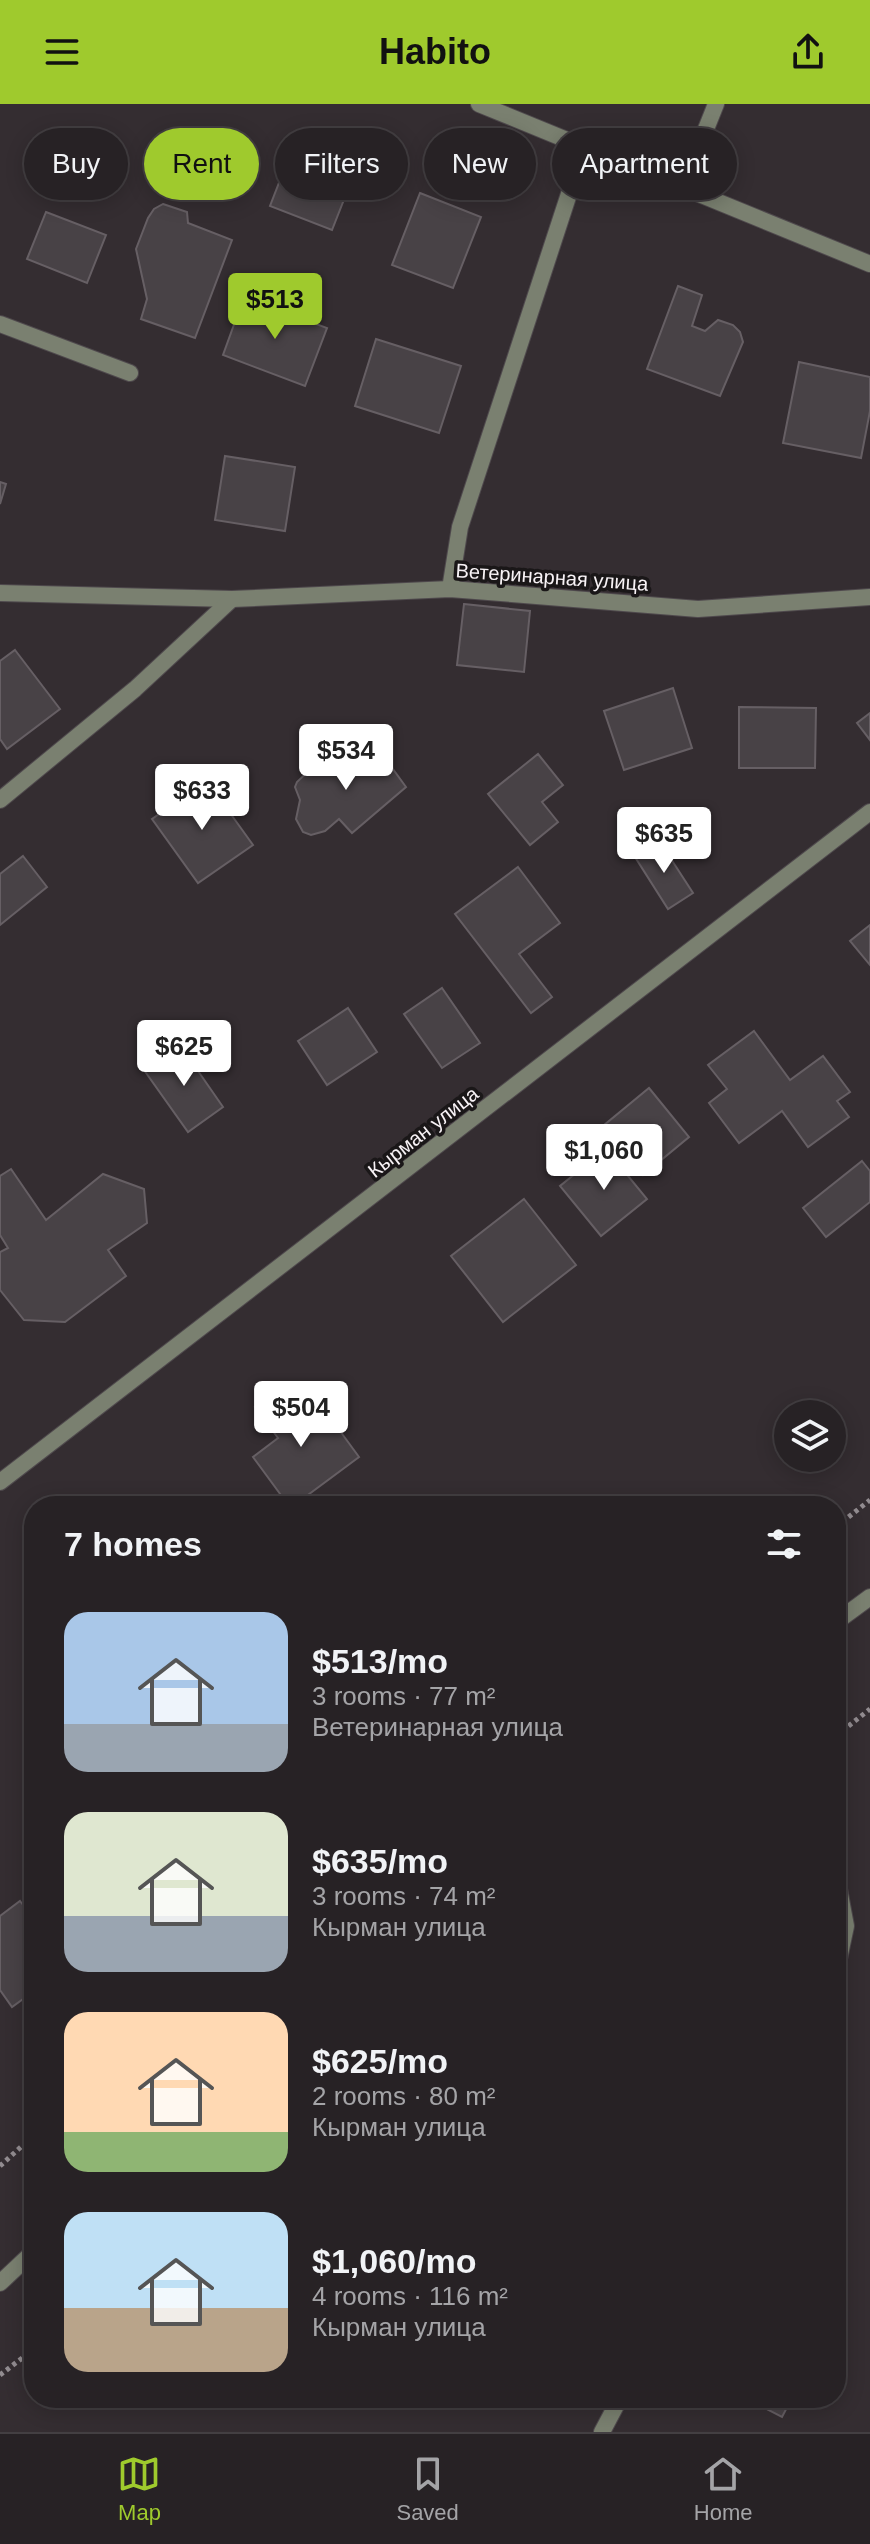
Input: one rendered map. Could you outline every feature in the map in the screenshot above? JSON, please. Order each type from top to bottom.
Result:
[{"type":"street","points":[[479,104],[552,135]]},
{"type":"street","points":[[706,128],[716,104]]},
{"type":"street","points":[[450,589],[460,527],[567,200]]},
{"type":"street","points":[[710,200],[870,264]]},
{"type":"street","points":[[0,324],[130,373]]},
{"type":"street","name":"Ветеринарная улица","points":[[0,593],[232,599],[450,589],[698,609],[870,597]]},
{"type":"street","points":[[0,800],[135,689],[232,599]]},
{"type":"street","name":"Кырман улица","points":[[0,1482],[870,812]]},
{"type":"street","points":[[846,1615],[870,1597]]},
{"type":"street","points":[[0,2283],[24,2260]]},
{"type":"street","points":[[602,2432],[615,2408]]},
{"type":"path","points":[[846,1519],[870,1500]]},
{"type":"path","points":[[846,1728],[870,1709]]},
{"type":"path","points":[[0,2166],[24,2144]]},
{"type":"path","points":[[0,2375],[24,2357]]},
{"type":"building","points":[[275,193],[275,200],[344,200],[332,230],[270,206]]},
{"type":"building","points":[[420,193],[424,195],[424,200],[438,200],[481,217],[453,288],[392,265]]},
{"type":"building","points":[[163,204],[187,212],[188,223],[232,240],[195,338],[141,319],[147,299],[136,249],[148,218],[154,209]]},
{"type":"building","points":[[46,212],[106,235],[87,283],[27,259]]},
{"type":"building","points":[[678,286],[702,295],[692,326],[705,331],[718,320],[733,325],[740,332],[743,342],[720,396],[647,369]]},
{"type":"building","points":[[244,297],[327,328],[305,386],[223,355]]},
{"type":"building","points":[[376,339],[461,366],[439,433],[355,406]]},
{"type":"building","points":[[799,362],[870,377],[870,411],[861,458],[783,443]]},
{"type":"building","points":[[225,456],[295,467],[285,531],[215,520]]},
{"type":"building","points":[[0,482],[6,484],[0,504]]},
{"type":"building","points":[[464,604],[530,611],[524,672],[457,665]]},
{"type":"building","points":[[15,650],[60,709],[7,749],[0,739],[0,661]]},
{"type":"building","points":[[673,688],[692,748],[624,770],[604,711]]},
{"type":"building","points":[[739,707],[816,708],[815,768],[739,768]]},
{"type":"building","points":[[870,713],[870,740],[857,723]]},
{"type":"building","points":[[371,750],[382,754],[406,787],[352,833],[339,819],[325,831],[311,835],[303,832],[296,819],[300,800],[295,787],[297,782],[319,761],[337,760],[343,766],[359,751]]},
{"type":"building","points":[[538,754],[563,785],[542,802],[558,822],[530,845],[488,794]]},
{"type":"building","points":[[207,781],[253,845],[198,883],[152,819]]},
{"type":"building","points":[[660,842],[693,893],[668,909],[635,857]]},
{"type":"building","points":[[23,856],[47,887],[0,925],[0,874]]},
{"type":"building","points":[[518,867],[560,923],[519,954],[552,997],[531,1013],[455,914]]},
{"type":"building","points":[[870,925],[870,965],[850,941]]},
{"type":"building","points":[[442,988],[480,1043],[442,1068],[404,1014]]},
{"type":"building","points":[[348,1008],[377,1052],[327,1085],[298,1041]]},
{"type":"building","points":[[754,1031],[790,1080],[823,1056],[850,1092],[837,1101],[849,1117],[808,1147],[782,1111],[739,1143],[709,1103],[727,1089],[708,1065]]},
{"type":"building","points":[[180,1045],[223,1107],[188,1132],[144,1070]]},
{"type":"building","points":[[649,1088],[689,1137],[643,1175],[603,1126]]},
{"type":"building","points":[[606,1149],[647,1199],[601,1236],[560,1186]]},
{"type":"building","points":[[862,1161],[870,1171],[870,1202],[826,1237],[803,1208]]},
{"type":"building","points":[[11,1169],[46,1220],[103,1174],[144,1189],[147,1223],[108,1250],[126,1276],[65,1322],[24,1320],[0,1290],[0,1252],[8,1248],[0,1235],[0,1176]]},
{"type":"building","points":[[524,1199],[576,1265],[503,1322],[451,1256]]},
{"type":"building","points":[[279,1390],[300,1419],[321,1405],[359,1457],[306,1496],[282,1496],[253,1457],[278,1438],[255,1407]]},
{"type":"building","points":[[20,1901],[24,1906],[24,1998],[12,2007],[0,1990],[0,1916]]},
{"type":"building","points":[[764,2408],[787,2408],[782,2417]]}]
